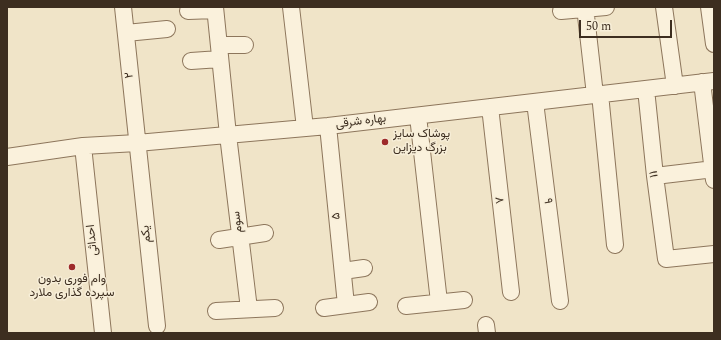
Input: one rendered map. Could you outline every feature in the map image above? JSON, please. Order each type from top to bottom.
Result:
[{"type":"street","name":"۲","points":[[123,7],[137,143]]},
{"type":"street","points":[[291,7],[305,128]]},
{"type":"street","points":[[561,11],[606,7]]},
{"type":"street","points":[[664,7],[675,86]]},
{"type":"street","points":[[709,7],[714,44]]},
{"type":"street","points":[[188,11],[215,8]]},
{"type":"street","name":"سوم","points":[[215,8],[228,135],[249,310]]},
{"type":"street","points":[[585,8],[615,245]]},
{"type":"street","points":[[126,33],[167,29]]},
{"type":"street","points":[[191,61],[245,45]]},
{"type":"street","points":[[655,176],[714,173],[708,82]]},
{"type":"street","name":"بهاره شرقی","points":[[7,157],[83,146],[137,143],[328,126],[708,82]]},
{"type":"street","name":"۱۱","points":[[646,89],[655,176],[666,259],[714,254]]},
{"type":"street","name":"۹","points":[[535,102],[560,301]]},
{"type":"street","name":"۷","points":[[490,107],[511,292]]},
{"type":"street","points":[[418,116],[439,302]]},
{"type":"street","name":"۵","points":[[328,126],[346,305]]},
{"type":"street","name":"یکم","points":[[137,143],[157,326]]},
{"type":"street","name":"احداثی","points":[[83,146],[103,333]]},
{"type":"street","points":[[219,240],[265,233]]},
{"type":"street","points":[[343,272],[364,268]]},
{"type":"street","points":[[406,306],[464,300]]},
{"type":"street","points":[[324,308],[369,302]]},
{"type":"street","points":[[216,311],[275,308]]},
{"type":"place","name":"پوشاک سایز بزرگ دیزاین","points":[[385,142]]},
{"type":"place","name":"وام فوری بدون سپرده گذاری ملارد","points":[[72,267]]}]
